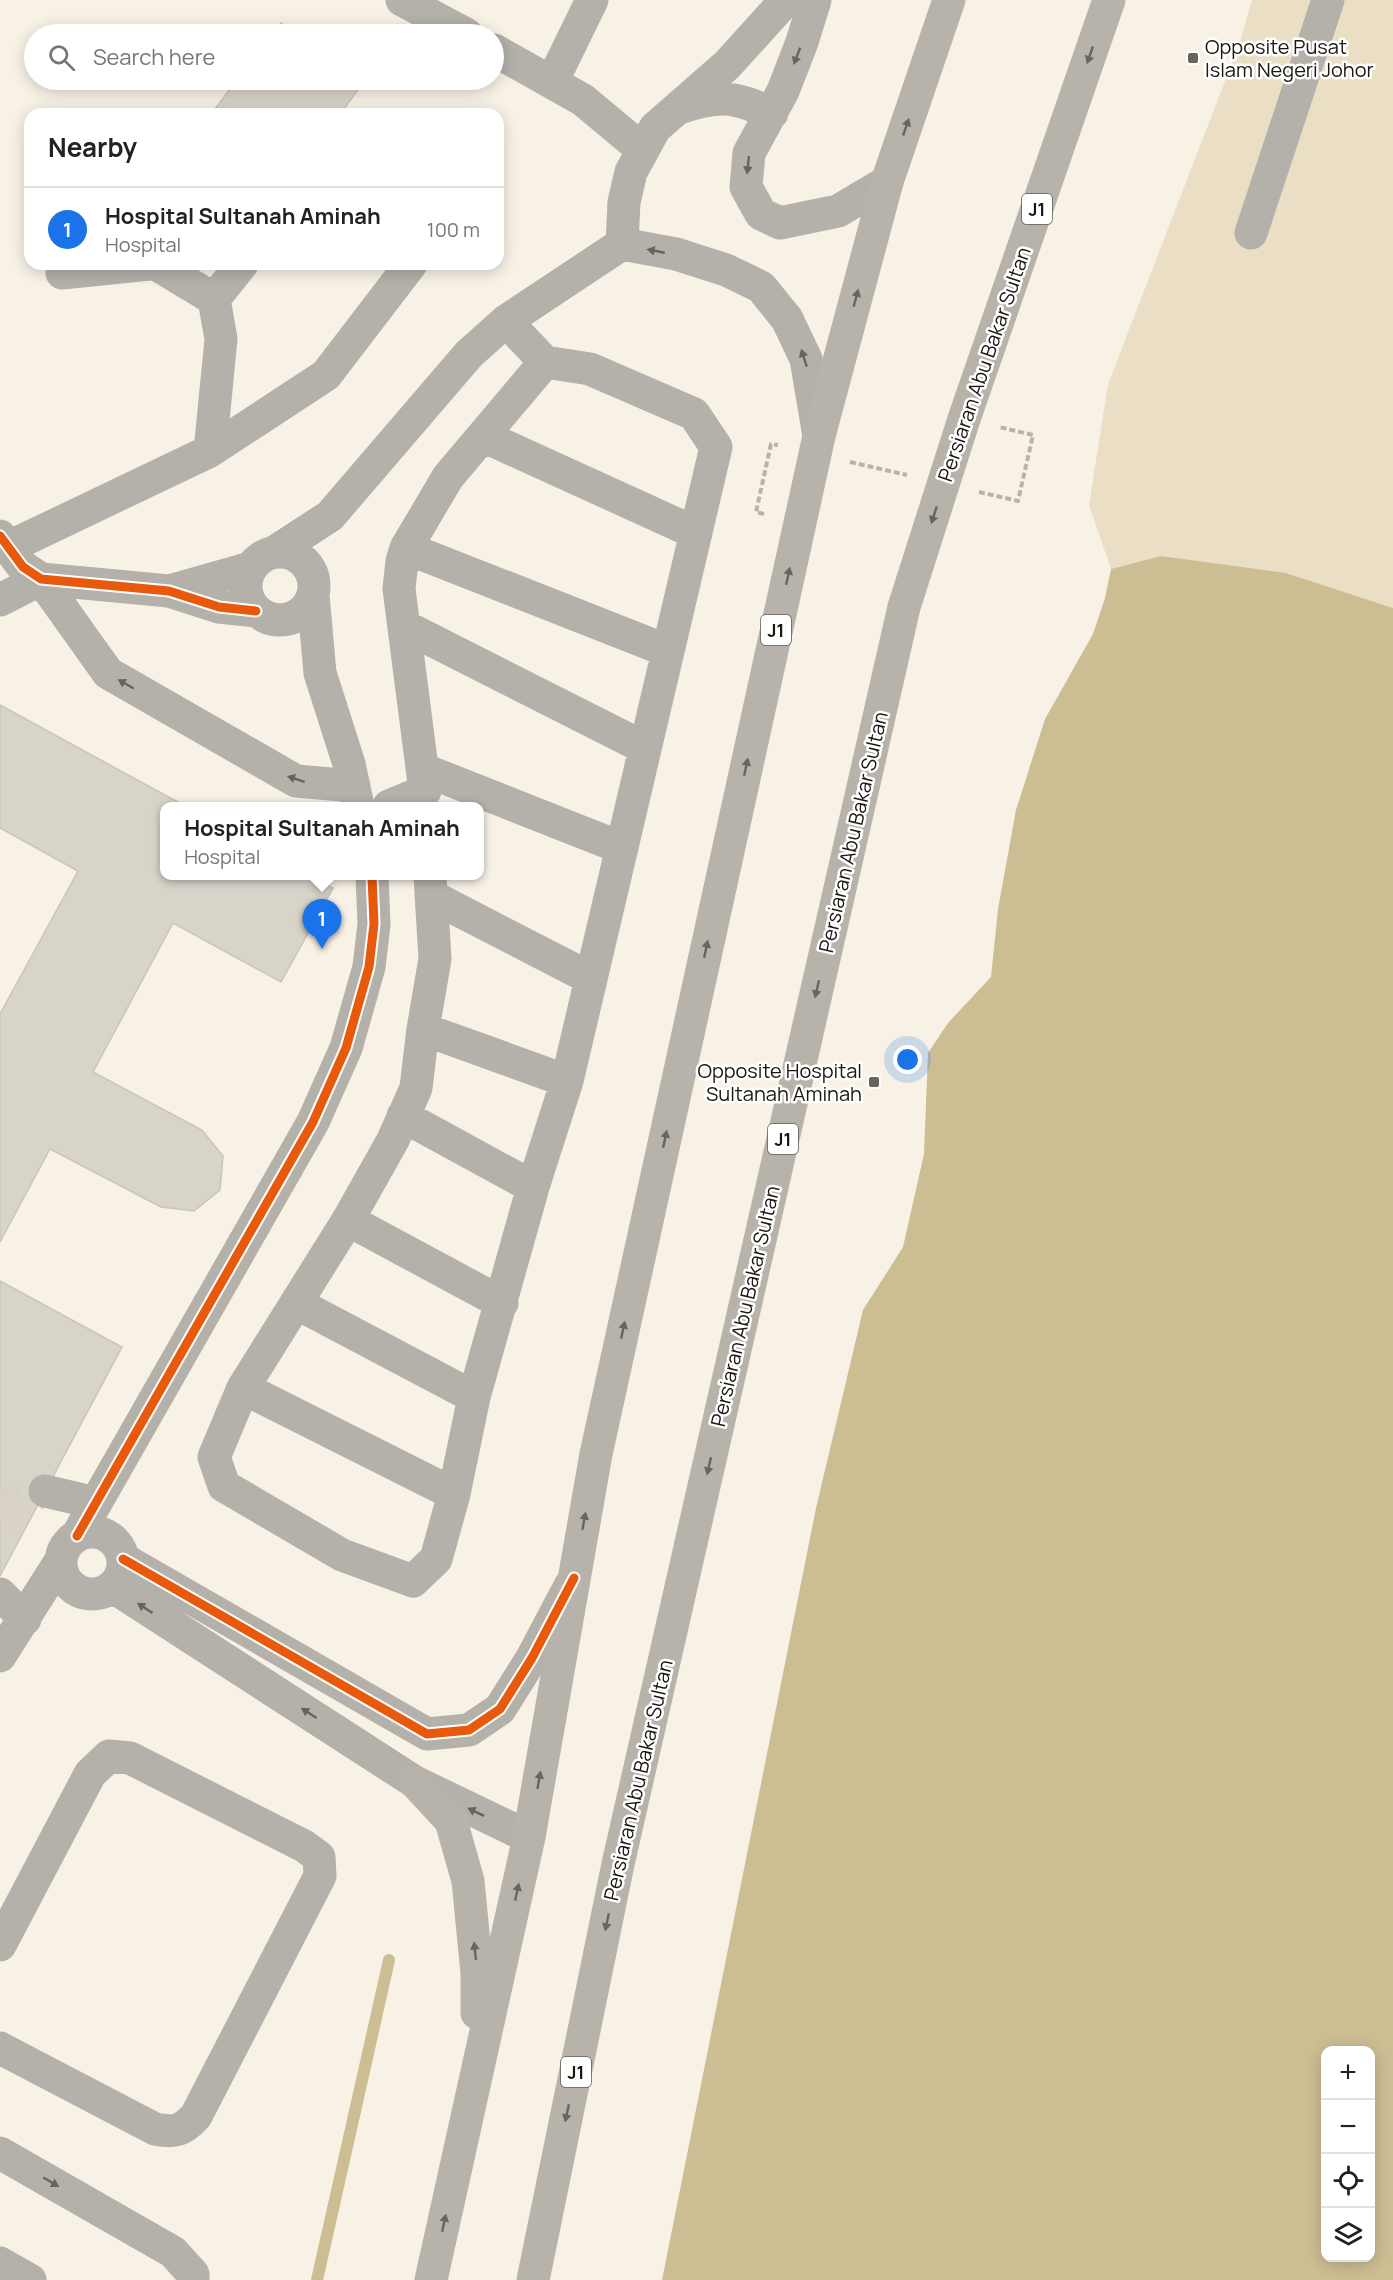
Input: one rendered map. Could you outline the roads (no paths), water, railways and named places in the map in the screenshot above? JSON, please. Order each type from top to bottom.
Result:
[{"type":"main road","name":"J1","points":[[431,2280],[529,1838],[596,1454],[829,447],[887,182],[949,0]]},
{"type":"main road","name":"Persiaran Abu Bakar Sultan","points":[[533,2280],[621,1853],[904,607],[964,419],[1109,0]]},
{"type":"main road","points":[[415,1782],[451,1821],[468,1881],[477,1973],[477,2072]]},
{"type":"street","points":[[552,82],[592,0]]},
{"type":"street","points":[[622,244],[624,202],[631,172],[656,128],[727,65],[786,0]]},
{"type":"street","points":[[815,0],[795,62],[772,113],[750,153],[746,187],[761,214],[780,223],[838,211],[887,182]]},
{"type":"street","points":[[1251,233],[1328,0]]},
{"type":"street","points":[[418,4],[450,24]]},
{"type":"street","points":[[504,56],[583,100],[643,150]]},
{"type":"street","points":[[679,109],[709,99],[729,99],[772,113]]},
{"type":"street","points":[[320,673],[267,616],[249,602],[245,591],[246,579],[263,560],[330,516],[470,354],[506,321],[622,244],[676,254],[726,270],[761,287],[787,319],[806,359],[829,447]]},
{"type":"street","points":[[62,273],[91,270]]},
{"type":"street","points":[[166,270],[214,299]]},
{"type":"street","points":[[210,451],[221,339],[214,299],[237,270]]},
{"type":"street","points":[[356,796],[296,781],[108,673],[41,579],[23,567],[4,542],[210,451],[326,375],[406,270]]},
{"type":"street","points":[[430,886],[435,959],[416,1089],[393,1140],[348,1220],[243,1388],[214,1457],[224,1486],[342,1555],[413,1581],[436,1558],[454,1494],[474,1396],[533,1187],[567,1081],[716,447],[694,414],[590,369],[545,362],[506,321]]},
{"type":"street","points":[[424,789],[399,589],[402,561],[406,549],[448,477],[545,362]]},
{"type":"street","points":[[483,436],[696,533]]},
{"type":"street","points":[[0,600],[41,579],[169,591],[219,607],[290,620],[300,615],[309,606],[330,516]]},
{"type":"street","points":[[406,549],[668,651]]},
{"type":"street","points":[[169,591],[263,560],[298,556],[313,584],[320,673],[356,796]]},
{"type":"street","points":[[404,626],[645,748]]},
{"type":"street","points":[[399,802],[424,789],[468,802]]},
{"type":"street","points":[[484,807],[622,848]]},
{"type":"street","points":[[0,1656],[96,1503],[313,1122],[346,1048],[369,967],[374,924],[372,880]]},
{"type":"street","points":[[430,886],[590,978]]},
{"type":"street","points":[[423,1029],[567,1081]]},
{"type":"street","points":[[403,1116],[533,1187]]},
{"type":"street","points":[[348,1220],[502,1302]]},
{"type":"street","points":[[296,1303],[474,1396]]},
{"type":"street","points":[[243,1388],[454,1494]]},
{"type":"street","points":[[45,1491],[96,1503]]},
{"type":"street","points":[[87,1532],[107,1535],[115,1541],[118,1573],[103,1593],[92,1595],[82,1593],[66,1580],[62,1570],[69,1548],[87,1532]]},
{"type":"street","points":[[118,1573],[427,1734],[469,1730],[500,1709],[532,1659],[574,1578]]},
{"type":"street","points":[[118,1573],[415,1782],[529,1838]]},
{"type":"street","points":[[0,1594],[25,1618]]},
{"type":"street","points":[[0,1945],[90,1774],[109,1756],[130,1758],[304,1846],[319,1857],[320,1876],[196,2116],[185,2127],[170,2132],[155,2129],[0,2048]]},
{"type":"street","points":[[0,2153],[173,2252],[193,2274],[193,2280]]},
{"type":"street","points":[[0,2263],[30,2280]]},
{"type":"waterway","points":[[317,2280],[389,1960]]},
{"type":"tunnel","points":[[0,1521],[15,1499],[45,1491]]},
{"type":"place","name":"Opposite Pusat Islam Negeri Johor","points":[[1193,58]]},
{"type":"place","name":"Hospital Sultanah Aminah","points":[[322,949]]},
{"type":"place","name":"Opposite Hospital Sultanah Aminah","points":[[874,1082]]}]
